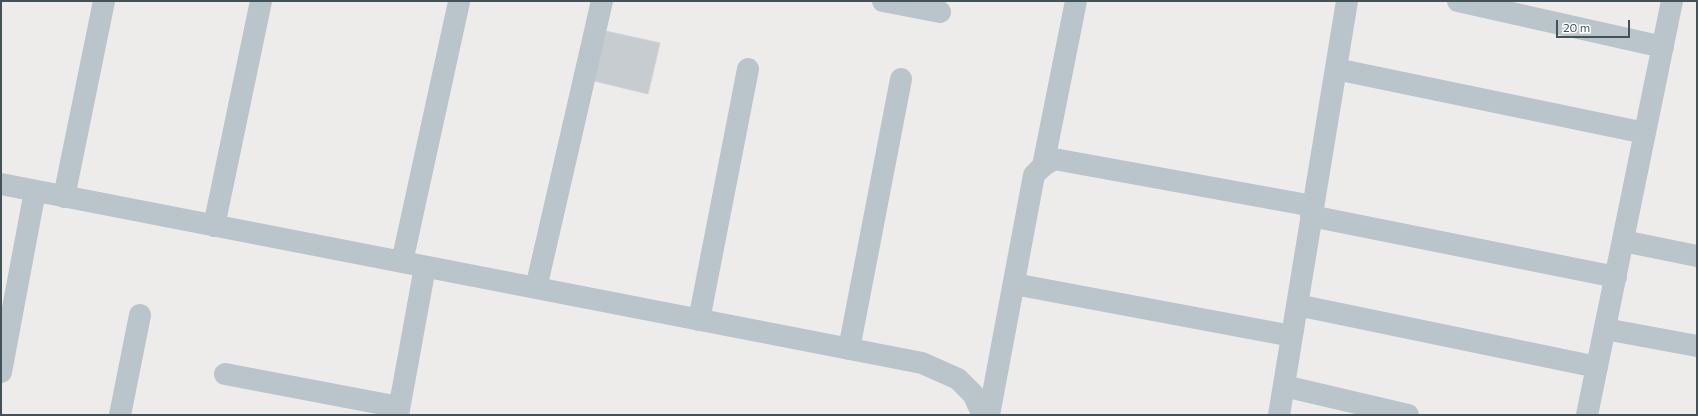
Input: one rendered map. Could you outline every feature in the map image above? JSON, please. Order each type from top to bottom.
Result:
[{"type":"street","points":[[64,197],[104,1]]},
{"type":"street","points":[[214,226],[261,1]]},
{"type":"street","points":[[536,288],[602,1]]},
{"type":"street","points":[[883,1],[940,12]]},
{"type":"street","points":[[1043,166],[1076,1]]},
{"type":"street","points":[[1279,415],[1347,1]]},
{"type":"street","points":[[1458,1],[1663,47]]},
{"type":"street","points":[[1587,415],[1672,1]]},
{"type":"street","points":[[402,262],[458,2]]},
{"type":"street","points":[[699,320],[748,69]]},
{"type":"street","points":[[1336,69],[1645,132]]},
{"type":"street","points":[[849,349],[901,79]]},
{"type":"street","points":[[989,415],[1034,175],[1043,166],[1054,159],[1312,211],[1616,277]]},
{"type":"street","points":[[1,184],[922,363],[958,379],[973,394],[983,415]]},
{"type":"street","points":[[1,372],[4,345],[35,191]]},
{"type":"street","points":[[1623,241],[1697,256]]},
{"type":"street","points":[[225,374],[398,411],[425,267]]},
{"type":"street","points":[[1014,284],[1292,336]]},
{"type":"street","points":[[1296,306],[1597,367]]},
{"type":"street","points":[[120,415],[140,315]]},
{"type":"street","points":[[1605,329],[1697,346]]},
{"type":"street","points":[[1284,386],[1408,415]]},
{"type":"building","points":[[601,30],[660,43],[648,94],[590,80]]}]
